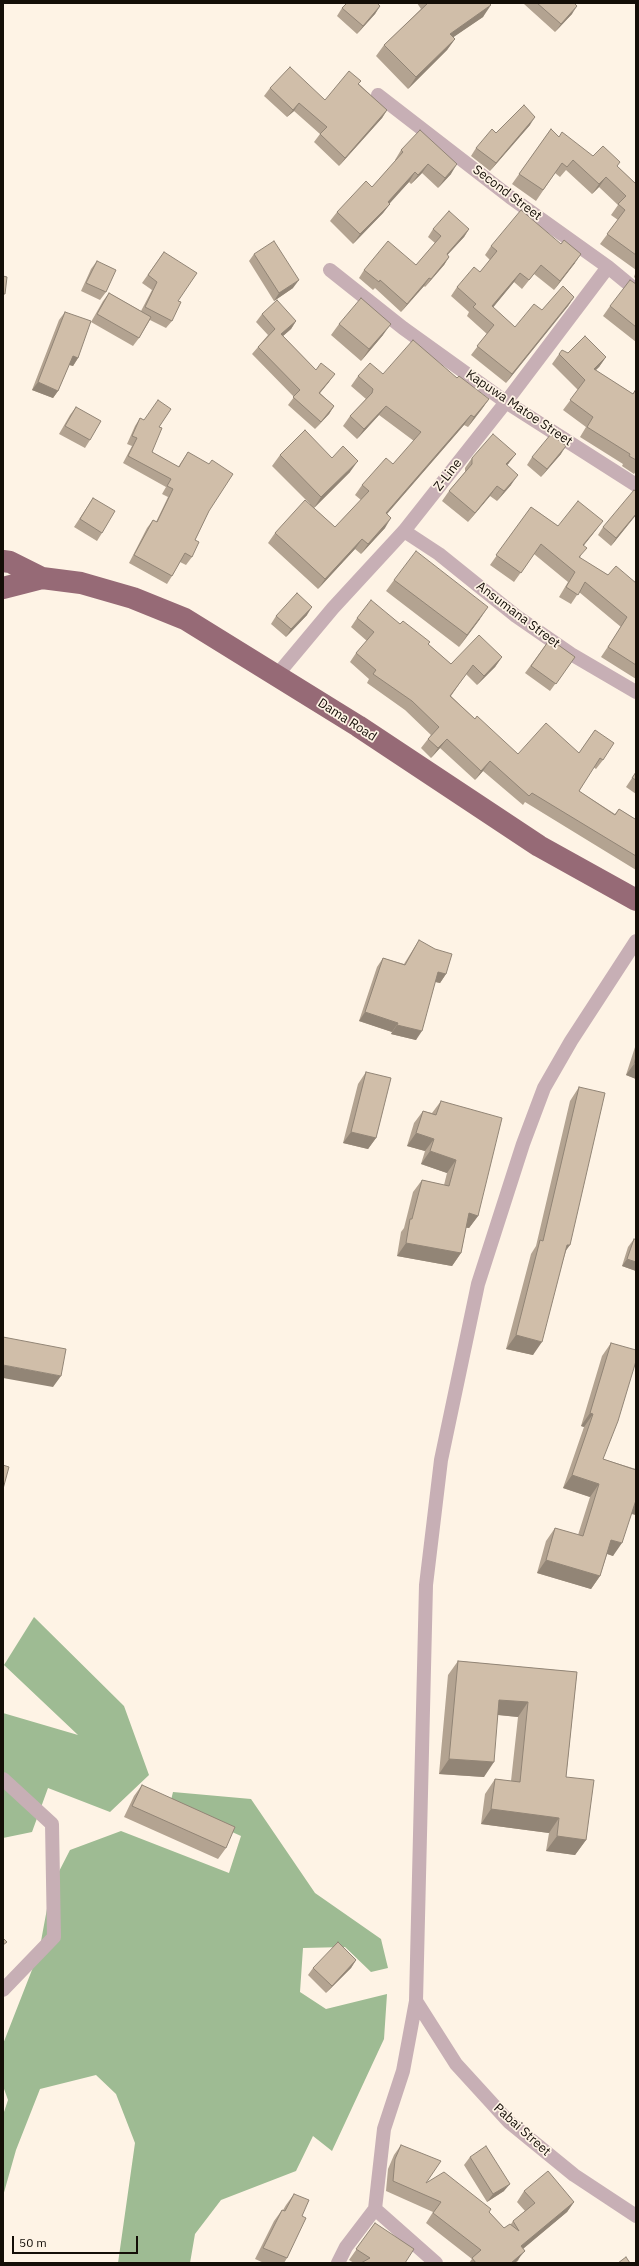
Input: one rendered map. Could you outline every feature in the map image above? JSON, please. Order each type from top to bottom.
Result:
[{"type":"highway","points":[[3,561],[10,562],[42,578]]},
{"type":"highway","name":"Dama Road","points":[[42,578],[81,583],[133,598],[185,619],[277,674],[539,846],[636,900]]},
{"type":"highway","points":[[3,588],[42,578]]},
{"type":"street","name":"Second Street","points":[[378,95],[510,197],[608,267],[636,290]]},
{"type":"street","name":"Z-Line","points":[[277,674],[333,608],[404,531],[506,402],[608,267]]},
{"type":"street","name":"Kapuwa Matoe Street","points":[[330,270],[403,328],[506,402],[636,485]]},
{"type":"street","name":"Ansumana Street","points":[[404,531],[439,554],[511,612],[571,654],[636,692]]},
{"type":"street","points":[[338,2263],[346,2247],[375,2209],[384,2128],[403,2071],[416,2001],[426,1585],[443,1452],[478,1284],[523,1144],[548,1082],[571,1041],[636,941]]},
{"type":"street","points":[[3,1779],[52,1824],[54,1937],[3,1990]]},
{"type":"street","name":"Pabai Street","points":[[416,2001],[456,2064],[508,2122],[574,2175],[636,2216]]},
{"type":"street","points":[[375,2209],[436,2263]]},
{"type":"green space","points":[[34,1617],[124,1706],[149,1775],[110,1812],[48,1788],[32,1832],[3,1838],[3,1713],[78,1735],[4,1665]]},
{"type":"green space","points":[[173,1792],[251,1799],[315,1893],[381,1939],[388,1968],[371,1972],[345,1947],[303,1948],[300,1992],[326,2009],[387,1994],[384,2039],[332,2151],[313,2136],[296,2171],[221,2200],[195,2234],[190,2263],[118,2263],[135,2143],[116,2094],[96,2075],[40,2089],[16,2150],[3,2196],[3,2115],[8,2100],[3,2086],[3,2044],[39,1952],[51,1887],[70,1850],[121,1831],[229,1873],[241,1836],[170,1804]]},
{"type":"building","points":[[347,3],[377,3],[380,6],[363,26],[342,8]]},
{"type":"building","points":[[428,3],[489,3],[491,5],[450,34],[455,39],[416,77],[384,45]]},
{"type":"building","points":[[537,3],[574,3],[577,6],[561,24]]},
{"type":"building","points":[[290,67],[325,100],[349,71],[361,81],[358,84],[387,110],[345,158],[320,134],[327,127],[299,103],[293,110],[270,88]]},
{"type":"building","points":[[524,105],[535,117],[496,163],[476,148],[492,129],[496,133]]},
{"type":"building","points":[[551,129],[559,137],[562,132],[593,156],[603,146],[620,162],[617,166],[636,184],[636,255],[607,234],[625,210],[618,204],[626,196],[606,177],[599,184],[573,160],[567,167],[562,163],[543,190],[519,174]]},
{"type":"building","points":[[420,130],[457,164],[445,178],[428,164],[418,175],[415,172],[388,202],[390,204],[360,234],[337,212],[366,181],[372,187],[403,152],[401,150]]},
{"type":"building","points":[[521,210],[561,244],[564,240],[581,254],[560,281],[541,265],[529,280],[520,273],[492,306],[515,327],[534,304],[542,310],[563,286],[574,297],[512,374],[477,346],[494,325],[473,307],[476,304],[457,287],[474,267],[480,272],[497,251],[491,246]]},
{"type":"building","points":[[449,211],[469,229],[447,254],[449,257],[431,279],[429,278],[407,304],[380,280],[379,282],[364,270],[388,241],[416,265],[441,236],[433,229]]},
{"type":"building","points":[[274,241],[299,280],[279,293],[254,254]]},
{"type":"building","points":[[164,252],[197,273],[178,301],[181,302],[172,321],[145,307],[157,282],[148,275]]},
{"type":"building","points":[[97,261],[116,270],[106,292],[86,283]]},
{"type":"building","points":[[3,276],[7,277],[5,294],[3,294]]},
{"type":"building","points":[[630,280],[636,284],[636,327],[610,306]]},
{"type":"building","points":[[109,293],[151,317],[139,338],[97,314]]},
{"type":"building","points":[[361,298],[391,324],[369,349],[339,324]]},
{"type":"building","points":[[277,300],[296,321],[281,334],[316,370],[321,363],[335,374],[319,393],[334,406],[321,422],[293,397],[300,390],[258,347],[275,329],[262,314]]},
{"type":"building","points":[[65,312],[91,321],[78,358],[73,356],[58,391],[38,382]]},
{"type":"building","points":[[585,336],[606,357],[594,369],[633,394],[636,389],[636,460],[629,456],[630,454],[587,427],[593,417],[570,400],[585,380],[559,354],[562,350],[568,353]]},
{"type":"building","points":[[413,340],[457,378],[459,376],[489,399],[474,417],[471,415],[386,513],[391,518],[368,544],[362,539],[325,579],[275,533],[305,500],[335,527],[369,491],[362,485],[386,458],[393,464],[421,432],[386,406],[364,429],[350,416],[372,393],[373,389],[358,376],[370,363],[383,374]]},
{"type":"building","points":[[158,400],[171,409],[159,427],[162,428],[152,452],[179,467],[188,452],[209,464],[212,460],[233,474],[209,511],[195,540],[199,542],[192,557],[185,553],[172,576],[134,555],[153,520],[157,522],[173,489],[167,486],[171,479],[128,456],[137,438],[132,436],[140,418],[144,420]]},
{"type":"building","points":[[76,407],[101,421],[90,440],[65,426]]},
{"type":"building","points":[[305,430],[332,458],[343,446],[358,461],[321,497],[280,455]]},
{"type":"building","points":[[493,434],[516,454],[506,464],[518,475],[504,491],[497,486],[475,513],[449,491],[472,464],[472,458]]},
{"type":"building","points":[[551,434],[566,446],[547,469],[532,457]]},
{"type":"building","points":[[634,490],[636,492],[636,514],[616,538],[603,527]]},
{"type":"building","points":[[93,498],[115,511],[102,533],[80,519]]},
{"type":"building","points":[[578,501],[603,521],[583,545],[587,548],[579,557],[608,575],[616,566],[636,583],[636,665],[608,647],[627,617],[585,582],[578,595],[566,587],[575,572],[541,544],[521,573],[496,555],[531,507],[558,526]]},
{"type":"building","points":[[416,551],[488,607],[467,635],[394,580]]},
{"type":"building","points":[[297,593],[312,607],[291,629],[276,616]]},
{"type":"building","points":[[371,600],[400,624],[403,621],[430,642],[428,644],[451,664],[479,635],[502,657],[484,676],[473,665],[450,696],[475,719],[477,716],[518,754],[546,723],[579,753],[595,730],[614,743],[603,760],[600,758],[579,791],[615,815],[619,809],[635,819],[636,818],[636,856],[532,793],[529,796],[490,761],[481,771],[447,739],[438,748],[428,739],[439,727],[412,701],[373,674],[376,670],[356,653],[374,632],[357,618]]},
{"type":"building","points":[[550,639],[575,657],[556,684],[531,666]]},
{"type":"building","points":[[636,772],[636,780],[632,778]]},
{"type":"building","points":[[419,940],[435,949],[452,954],[446,974],[438,972],[422,1031],[397,1025],[398,1023],[365,1012],[383,958],[405,965]]},
{"type":"building","points":[[366,1072],[391,1078],[376,1138],[351,1132]]},
{"type":"building","points":[[579,1087],[605,1093],[570,1245],[567,1245],[542,1342],[516,1335],[540,1240],[543,1241]]},
{"type":"building","points":[[441,1101],[502,1118],[478,1216],[469,1213],[461,1253],[406,1243],[410,1219],[412,1219],[422,1180],[449,1186],[456,1160],[430,1151],[434,1139],[416,1133],[423,1111],[436,1115]]},
{"type":"building","points":[[634,1239],[636,1240],[636,1262],[627,1259]]},
{"type":"building","points":[[3,1337],[66,1349],[61,1376],[3,1365]]},
{"type":"building","points":[[611,1343],[636,1350],[636,1361],[618,1421],[603,1459],[636,1470],[636,1500],[622,1543],[611,1540],[600,1576],[546,1560],[555,1528],[583,1536],[599,1484],[572,1475],[593,1414],[590,1413]]},
{"type":"building","points":[[3,1465],[9,1467],[3,1489]]},
{"type":"building","points":[[458,1661],[577,1672],[566,1777],[594,1780],[586,1840],[557,1836],[559,1818],[491,1809],[495,1779],[520,1782],[528,1702],[499,1700],[494,1762],[449,1759]]},
{"type":"building","points":[[142,1785],[235,1827],[226,1848],[132,1806]]},
{"type":"building","points":[[3,1938],[7,1942],[3,1945]]},
{"type":"building","points":[[338,1942],[356,1960],[332,1986],[313,1968]]},
{"type":"building","points":[[401,2145],[441,2161],[426,2183],[444,2172],[491,2209],[489,2212],[504,2228],[510,2224],[519,2231],[513,2221],[535,2203],[524,2191],[548,2171],[574,2202],[521,2246],[525,2251],[511,2263],[476,2263],[472,2258],[481,2250],[433,2213],[441,2202],[393,2181],[395,2159]]},
{"type":"building","points":[[486,2146],[510,2184],[493,2194],[470,2157]]},
{"type":"building","points":[[294,2194],[309,2200],[302,2216],[306,2218],[287,2258],[263,2248],[282,2210],[285,2211]]},
{"type":"building","points":[[375,2223],[414,2249],[405,2263],[361,2263],[370,2258],[356,2249]]},
{"type":"building","points":[[626,2257],[630,2263],[618,2263]]}]
